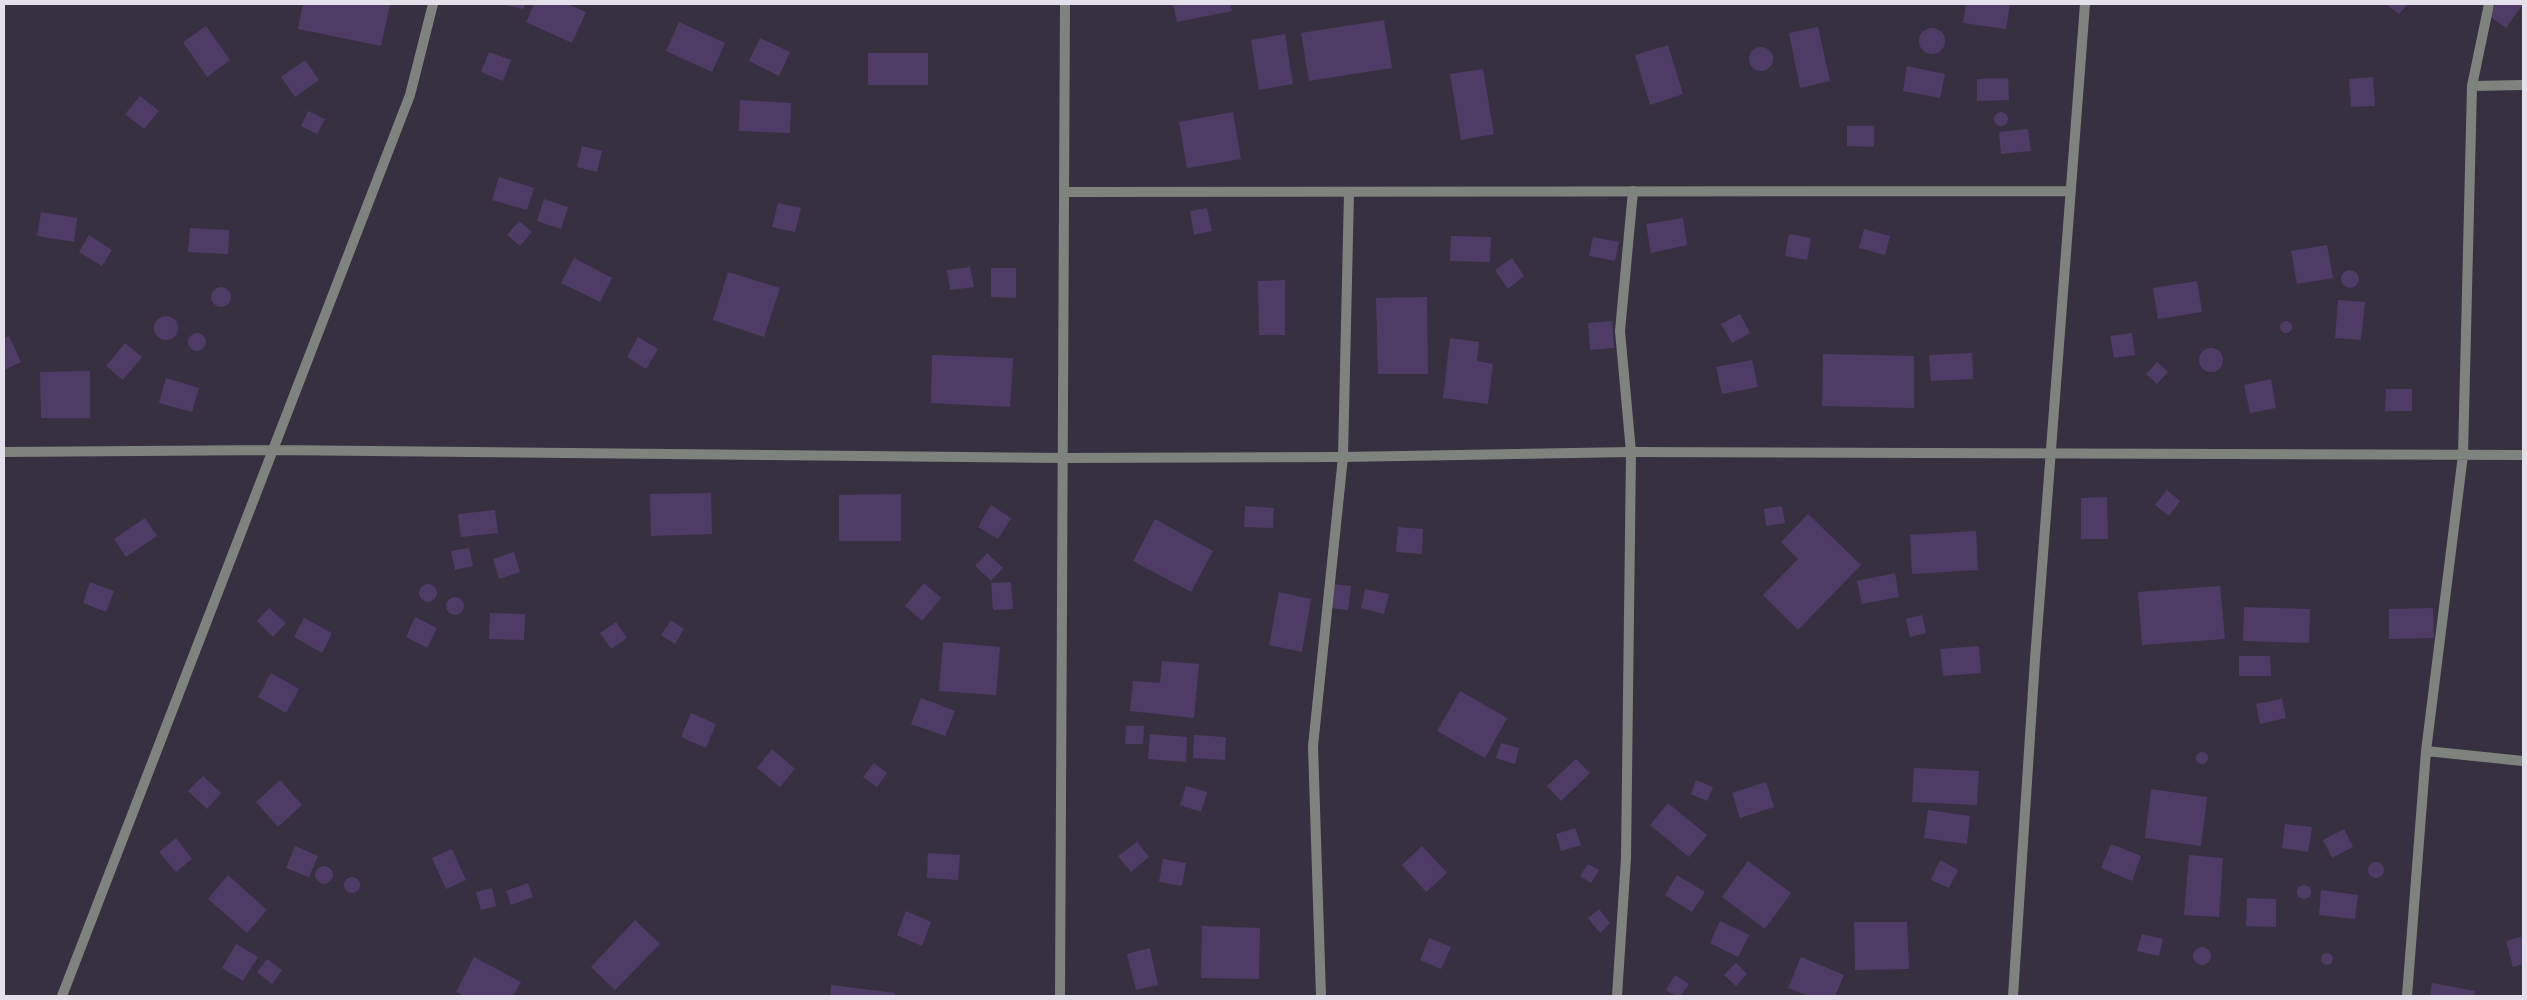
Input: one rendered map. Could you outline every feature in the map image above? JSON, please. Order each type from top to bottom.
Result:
[{"type":"street","points":[[62,996],[410,95],[433,4]]},
{"type":"street","points":[[1060,996],[1065,4]]},
{"type":"street","points":[[2013,996],[2085,4]]},
{"type":"street","points":[[2407,996],[2426,751],[2463,455],[2472,86],[2489,4]]},
{"type":"street","points":[[2472,86],[2523,85]]},
{"type":"street","points":[[1617,996],[1626,858],[1631,452],[1620,331],[1633,191]]},
{"type":"street","points":[[1064,192],[2071,192]]},
{"type":"street","points":[[1321,996],[1313,746],[1343,457],[1349,192]]},
{"type":"street","points":[[4,452],[273,450],[1062,458],[1343,457],[1631,452],[2523,455]]},
{"type":"street","points":[[2426,751],[2523,761]]},
{"type":"building","points":[[303,4],[390,4],[381,46],[298,29]]},
{"type":"building","points":[[500,4],[525,4],[524,9]]},
{"type":"building","points":[[534,4],[567,4],[586,12],[572,43],[526,22]]},
{"type":"building","points":[[1173,4],[1230,4],[1232,11],[1177,22]]},
{"type":"building","points":[[1966,4],[2010,4],[2006,29],[1963,23]]},
{"type":"building","points":[[2386,4],[2408,4],[2399,14]]},
{"type":"building","points":[[2496,4],[2523,4],[2506,28],[2488,15]]},
{"type":"building","points":[[1384,20],[1392,68],[1309,81],[1301,33]]},
{"type":"building","points":[[679,22],[725,43],[712,72],[666,51]]},
{"type":"building","points":[[206,26],[230,60],[207,77],[183,42]]},
{"type":"building","points":[[1818,27],[1830,81],[1800,88],[1789,33]]},
{"type":"building","points":[[1932,28],[1941,32],[1945,41],[1941,50],[1932,54],[1923,50],[1919,41],[1923,32]]},
{"type":"building","points":[[1285,34],[1293,84],[1259,90],[1251,40]]},
{"type":"building","points":[[760,38],[790,52],[779,76],[749,61]]},
{"type":"building","points":[[1668,45],[1683,94],[1650,105],[1635,55]]},
{"type":"building","points":[[1761,47],[1766,48],[1772,54],[1772,64],[1766,70],[1761,71],[1756,70],[1750,64],[1749,59],[1750,54],[1756,48]]},
{"type":"building","points":[[489,52],[511,60],[503,81],[481,72]]},
{"type":"building","points":[[868,53],[928,53],[928,85],[868,85]]},
{"type":"building","points":[[305,60],[319,80],[295,97],[281,77]]},
{"type":"building","points":[[1907,66],[1945,74],[1940,98],[1903,91]]},
{"type":"building","points":[[1483,69],[1494,134],[1461,140],[1450,74]]},
{"type":"building","points":[[2373,77],[2375,106],[2351,107],[2349,79]]},
{"type":"building","points":[[2008,78],[2009,100],[1977,101],[1977,79]]},
{"type":"building","points":[[140,96],[159,111],[144,129],[125,114]]},
{"type":"building","points":[[740,100],[791,103],[790,133],[739,131]]},
{"type":"building","points":[[308,111],[325,119],[317,134],[301,126]]},
{"type":"building","points":[[1233,112],[1241,159],[1187,168],[1179,122]]},
{"type":"building","points":[[2001,112],[2006,114],[2008,119],[2006,124],[2001,126],[1996,124],[1994,119],[1996,114]]},
{"type":"building","points":[[1847,126],[1874,126],[1874,147],[1847,146]]},
{"type":"building","points":[[2028,129],[2031,151],[2001,154],[1999,132]]},
{"type":"building","points":[[582,146],[602,151],[597,172],[577,167]]},
{"type":"building","points":[[499,177],[534,188],[527,210],[492,200]]},
{"type":"building","points":[[544,199],[568,207],[561,229],[537,221]]},
{"type":"building","points":[[778,203],[801,208],[795,232],[772,227]]},
{"type":"building","points":[[1207,208],[1212,231],[1194,235],[1190,211]]},
{"type":"building","points":[[41,212],[77,218],[74,242],[37,236]]},
{"type":"building","points":[[1683,218],[1687,245],[1651,253],[1646,224]]},
{"type":"building","points":[[519,221],[532,232],[520,246],[507,235]]},
{"type":"building","points":[[190,228],[229,230],[228,254],[188,252]]},
{"type":"building","points":[[1864,229],[1890,236],[1885,255],[1859,248]]},
{"type":"building","points":[[1789,234],[1811,238],[1807,260],[1785,256]]},
{"type":"building","points":[[89,235],[112,250],[102,266],[79,252]]},
{"type":"building","points":[[1451,236],[1491,237],[1490,262],[1450,261]]},
{"type":"building","points":[[1593,237],[1619,242],[1615,261],[1589,256]]},
{"type":"building","points":[[2327,245],[2333,278],[2297,284],[2291,251]]},
{"type":"building","points":[[574,258],[612,278],[600,302],[561,283]]},
{"type":"building","points":[[1512,258],[1524,276],[1508,289],[1495,270]]},
{"type":"building","points":[[970,267],[974,287],[950,290],[947,270]]},
{"type":"building","points":[[991,268],[1016,268],[1016,298],[991,297]]},
{"type":"building","points":[[2350,270],[2356,273],[2359,279],[2356,285],[2350,288],[2344,285],[2341,279],[2344,273]]},
{"type":"building","points":[[728,272],[780,288],[764,337],[713,320]]},
{"type":"building","points":[[1285,280],[1285,335],[1259,335],[1258,281]]},
{"type":"building","points":[[2197,281],[2202,312],[2158,319],[2153,288]]},
{"type":"building","points":[[221,287],[228,290],[231,297],[228,304],[221,307],[214,304],[211,297],[214,290]]},
{"type":"building","points":[[1427,297],[1428,374],[1378,374],[1376,298]]},
{"type":"building","points":[[2338,300],[2365,302],[2361,340],[2335,338]]},
{"type":"building","points":[[1740,314],[1750,333],[1732,343],[1721,324]]},
{"type":"building","points":[[161,316],[171,316],[178,323],[178,333],[171,340],[161,340],[154,333],[154,323]]},
{"type":"building","points":[[1612,321],[1614,348],[1590,350],[1588,323]]},
{"type":"building","points":[[2286,321],[2292,327],[2286,333],[2280,327]]},
{"type":"building","points":[[197,333],[203,336],[206,342],[203,348],[197,351],[191,348],[188,342],[191,336]]},
{"type":"building","points":[[2132,333],[2135,355],[2114,358],[2110,336]]},
{"type":"building","points":[[9,336],[21,362],[4,370],[4,338]]},
{"type":"building","points":[[638,337],[658,349],[646,369],[627,357]]},
{"type":"building","points":[[1450,338],[1479,342],[1477,361],[1493,364],[1488,404],[1443,398]]},
{"type":"building","points":[[125,343],[142,357],[123,380],[106,366]]},
{"type":"building","points":[[2211,348],[2216,349],[2222,355],[2222,365],[2216,371],[2211,372],[2206,371],[2200,365],[2199,360],[2200,355],[2206,349]]},
{"type":"building","points":[[1972,353],[1973,379],[1931,381],[1929,355]]},
{"type":"building","points":[[1823,354],[1914,356],[1914,408],[1822,406]]},
{"type":"building","points":[[932,355],[1013,358],[1010,407],[931,403]]},
{"type":"building","points":[[1752,360],[1758,387],[1722,394],[1716,367]]},
{"type":"building","points":[[2157,362],[2168,372],[2157,384],[2146,374]]},
{"type":"building","points":[[90,371],[90,418],[41,418],[40,372]]},
{"type":"building","points":[[166,378],[199,388],[192,412],[159,403]]},
{"type":"building","points":[[2271,379],[2276,408],[2250,413],[2244,385]]},
{"type":"building","points":[[2386,389],[2412,389],[2412,411],[2385,411]]},
{"type":"building","points":[[2167,490],[2180,501],[2169,516],[2155,505]]},
{"type":"building","points":[[711,493],[712,534],[651,536],[650,494]]},
{"type":"building","points":[[901,494],[901,541],[839,541],[839,495]]},
{"type":"building","points":[[2107,497],[2108,539],[2081,539],[2081,498]]},
{"type":"building","points":[[991,505],[1011,518],[998,539],[978,527]]},
{"type":"building","points":[[1245,506],[1274,508],[1273,528],[1244,527]]},
{"type":"building","points":[[1782,506],[1785,523],[1766,526],[1764,509]]},
{"type":"building","points":[[495,510],[498,533],[461,537],[458,514]]},
{"type":"building","points":[[1808,514],[1861,565],[1798,630],[1763,595],[1798,559],[1781,542]]},
{"type":"building","points":[[145,518],[157,536],[126,557],[114,539]]},
{"type":"building","points":[[1155,519],[1213,551],[1191,592],[1133,561]]},
{"type":"building","points":[[1398,527],[1423,529],[1422,554],[1396,552]]},
{"type":"building","points":[[1976,531],[1978,570],[1912,574],[1910,535]]},
{"type":"building","points":[[469,548],[473,566],[455,570],[451,551]]},
{"type":"building","points":[[514,552],[520,572],[499,579],[493,559]]},
{"type":"building","points":[[987,553],[1003,568],[991,581],[975,566]]},
{"type":"building","points":[[1895,573],[1899,597],[1862,604],[1857,581]]},
{"type":"building","points":[[90,582],[114,591],[106,612],[83,603]]},
{"type":"building","points":[[1011,582],[1013,609],[993,610],[991,583]]},
{"type":"building","points":[[924,583],[941,598],[922,621],[905,606]]},
{"type":"building","points":[[428,584],[434,587],[437,593],[434,599],[428,602],[422,599],[419,593],[422,587]]},
{"type":"building","points":[[1333,584],[1351,586],[1348,610],[1330,608]]},
{"type":"building","points":[[2220,586],[2225,639],[2142,645],[2138,592]]},
{"type":"building","points":[[1365,589],[1389,594],[1384,614],[1361,608]]},
{"type":"building","points":[[1279,592],[1311,599],[1302,652],[1269,645]]},
{"type":"building","points":[[455,597],[461,600],[464,606],[461,612],[455,615],[449,612],[446,606],[449,600]]},
{"type":"building","points":[[2244,607],[2310,609],[2309,643],[2243,641]]},
{"type":"building","points":[[269,608],[286,623],[273,637],[257,621]]},
{"type":"building","points":[[2433,608],[2434,638],[2389,639],[2389,609]]},
{"type":"building","points":[[490,613],[525,614],[524,640],[489,639]]},
{"type":"building","points":[[1922,615],[1926,633],[1910,637],[1906,619]]},
{"type":"building","points":[[415,617],[437,628],[427,648],[406,637]]},
{"type":"building","points":[[304,618],[332,633],[322,653],[294,637]]},
{"type":"building","points":[[671,620],[684,629],[675,644],[661,635]]},
{"type":"building","points":[[616,622],[627,638],[611,649],[600,633]]},
{"type":"building","points":[[943,642],[1000,647],[996,695],[939,691]]},
{"type":"building","points":[[1979,646],[1981,673],[1943,676],[1940,649]]},
{"type":"building","points":[[2239,656],[2270,656],[2271,676],[2239,676]]},
{"type":"building","points":[[1162,661],[1199,664],[1194,718],[1130,711],[1133,681],[1160,683]]},
{"type":"building","points":[[271,673],[299,689],[286,713],[258,697]]},
{"type":"building","points":[[1460,691],[1507,718],[1485,758],[1437,731]]},
{"type":"building","points":[[921,698],[955,711],[945,736],[911,724]]},
{"type":"building","points":[[2282,699],[2286,718],[2260,724],[2256,704]]},
{"type":"building","points":[[691,713],[716,724],[706,748],[681,737]]},
{"type":"building","points":[[1126,726],[1144,726],[1143,744],[1125,744]]},
{"type":"building","points":[[1150,734],[1187,737],[1186,762],[1148,759]]},
{"type":"building","points":[[1194,735],[1226,737],[1225,760],[1193,758]]},
{"type":"building","points":[[1501,743],[1519,748],[1515,764],[1496,758]]},
{"type":"building","points":[[772,749],[795,769],[780,787],[757,768]]},
{"type":"building","points":[[2202,752],[2208,758],[2202,764],[2196,758]]},
{"type":"building","points":[[1576,759],[1590,773],[1561,801],[1547,786]]},
{"type":"building","points":[[874,763],[887,773],[877,787],[863,777]]},
{"type":"building","points":[[1914,768],[1979,771],[1977,805],[1912,802]]},
{"type":"building","points":[[203,776],[221,793],[207,809],[188,791]]},
{"type":"building","points":[[280,780],[302,805],[278,827],[256,802]]},
{"type":"building","points":[[1696,780],[1713,787],[1707,801],[1691,794]]},
{"type":"building","points":[[1766,782],[1774,807],[1740,818],[1732,793]]},
{"type":"building","points":[[1186,786],[1207,792],[1201,812],[1180,805]]},
{"type":"building","points":[[2151,789],[2207,797],[2201,846],[2145,838]]},
{"type":"building","points":[[1668,803],[1707,835],[1689,857],[1650,825]]},
{"type":"building","points":[[1928,810],[1970,816],[1967,844],[1924,838]]},
{"type":"building","points":[[2285,824],[2312,827],[2308,852],[2282,848]]},
{"type":"building","points":[[1575,828],[1581,845],[1561,851],[1556,834]]},
{"type":"building","points":[[2344,829],[2353,847],[2332,858],[2323,840]]},
{"type":"building","points":[[176,838],[192,859],[176,872],[159,852]]},
{"type":"building","points":[[1137,842],[1149,857],[1131,872],[1118,856]]},
{"type":"building","points":[[2111,844],[2141,856],[2132,881],[2101,868]]},
{"type":"building","points":[[295,846],[318,856],[309,877],[286,868]]},
{"type":"building","points":[[1422,846],[1447,873],[1426,892],[1402,865]]},
{"type":"building","points":[[452,849],[466,880],[446,889],[432,858]]},
{"type":"building","points":[[928,853],[960,855],[958,880],[927,878]]},
{"type":"building","points":[[2189,855],[2223,858],[2219,917],[2184,915]]},
{"type":"building","points":[[1163,859],[1186,863],[1182,886],[1159,882]]},
{"type":"building","points":[[1940,860],[1958,870],[1949,888],[1931,880]]},
{"type":"building","points":[[1748,861],[1791,893],[1765,929],[1722,897]]},
{"type":"building","points":[[2376,862],[2382,864],[2384,870],[2382,876],[2376,878],[2370,876],[2368,870],[2370,864]]},
{"type":"building","points":[[1588,864],[1599,870],[1591,883],[1580,876]]},
{"type":"building","points":[[324,866],[330,869],[333,875],[330,881],[324,884],[318,881],[315,875],[318,869]]},
{"type":"building","points":[[228,875],[267,910],[247,933],[208,899]]},
{"type":"building","points":[[1677,875],[1705,892],[1692,912],[1665,895]]},
{"type":"building","points":[[349,877],[355,877],[360,882],[358,891],[349,893],[344,888],[344,882]]},
{"type":"building","points":[[528,883],[533,897],[511,905],[506,891]]},
{"type":"building","points":[[2304,885],[2309,887],[2311,892],[2309,897],[2304,899],[2299,897],[2297,892],[2299,887]]},
{"type":"building","points":[[492,888],[496,906],[481,910],[476,892]]},
{"type":"building","points":[[2321,890],[2358,895],[2355,919],[2319,915]]},
{"type":"building","points":[[2247,898],[2276,899],[2276,927],[2246,926]]},
{"type":"building","points":[[1599,909],[1610,923],[1600,933],[1588,918]]},
{"type":"building","points":[[906,911],[931,922],[922,946],[897,935]]},
{"type":"building","points":[[635,920],[660,944],[615,990],[591,967]]},
{"type":"building","points":[[1720,921],[1749,935],[1738,957],[1710,943]]},
{"type":"building","points":[[1854,922],[1907,922],[1909,969],[1855,970]]},
{"type":"building","points":[[1202,926],[1260,928],[1259,979],[1201,978]]},
{"type":"building","points":[[2142,934],[2163,939],[2159,956],[2137,951]]},
{"type":"building","points":[[2523,936],[2523,964],[2513,967],[2506,941]]},
{"type":"building","points":[[1429,938],[1451,947],[1441,969],[1420,960]]},
{"type":"building","points":[[236,944],[258,957],[243,981],[222,968]]},
{"type":"building","points":[[2202,947],[2208,950],[2211,956],[2208,962],[2202,965],[2196,962],[2193,956],[2196,950]]},
{"type":"building","points":[[1150,948],[1158,985],[1136,990],[1127,954]]},
{"type":"building","points":[[2325,953],[2329,953],[2333,959],[2329,965],[2325,965],[2321,961],[2321,957]]},
{"type":"building","points":[[474,957],[521,982],[513,996],[464,996],[456,992]]},
{"type":"building","points":[[1801,957],[1844,975],[1835,996],[1809,996],[1788,988]]},
{"type":"building","points":[[267,959],[282,970],[272,984],[257,972]]},
{"type":"building","points":[[1736,963],[1747,974],[1736,986],[1724,975]]},
{"type":"building","points":[[1675,975],[1689,984],[1681,996],[1676,996],[1666,990]]},
{"type":"building","points":[[2432,983],[2475,991],[2474,996],[2430,996]]},
{"type":"building","points":[[831,985],[895,993],[894,996],[830,996]]}]
